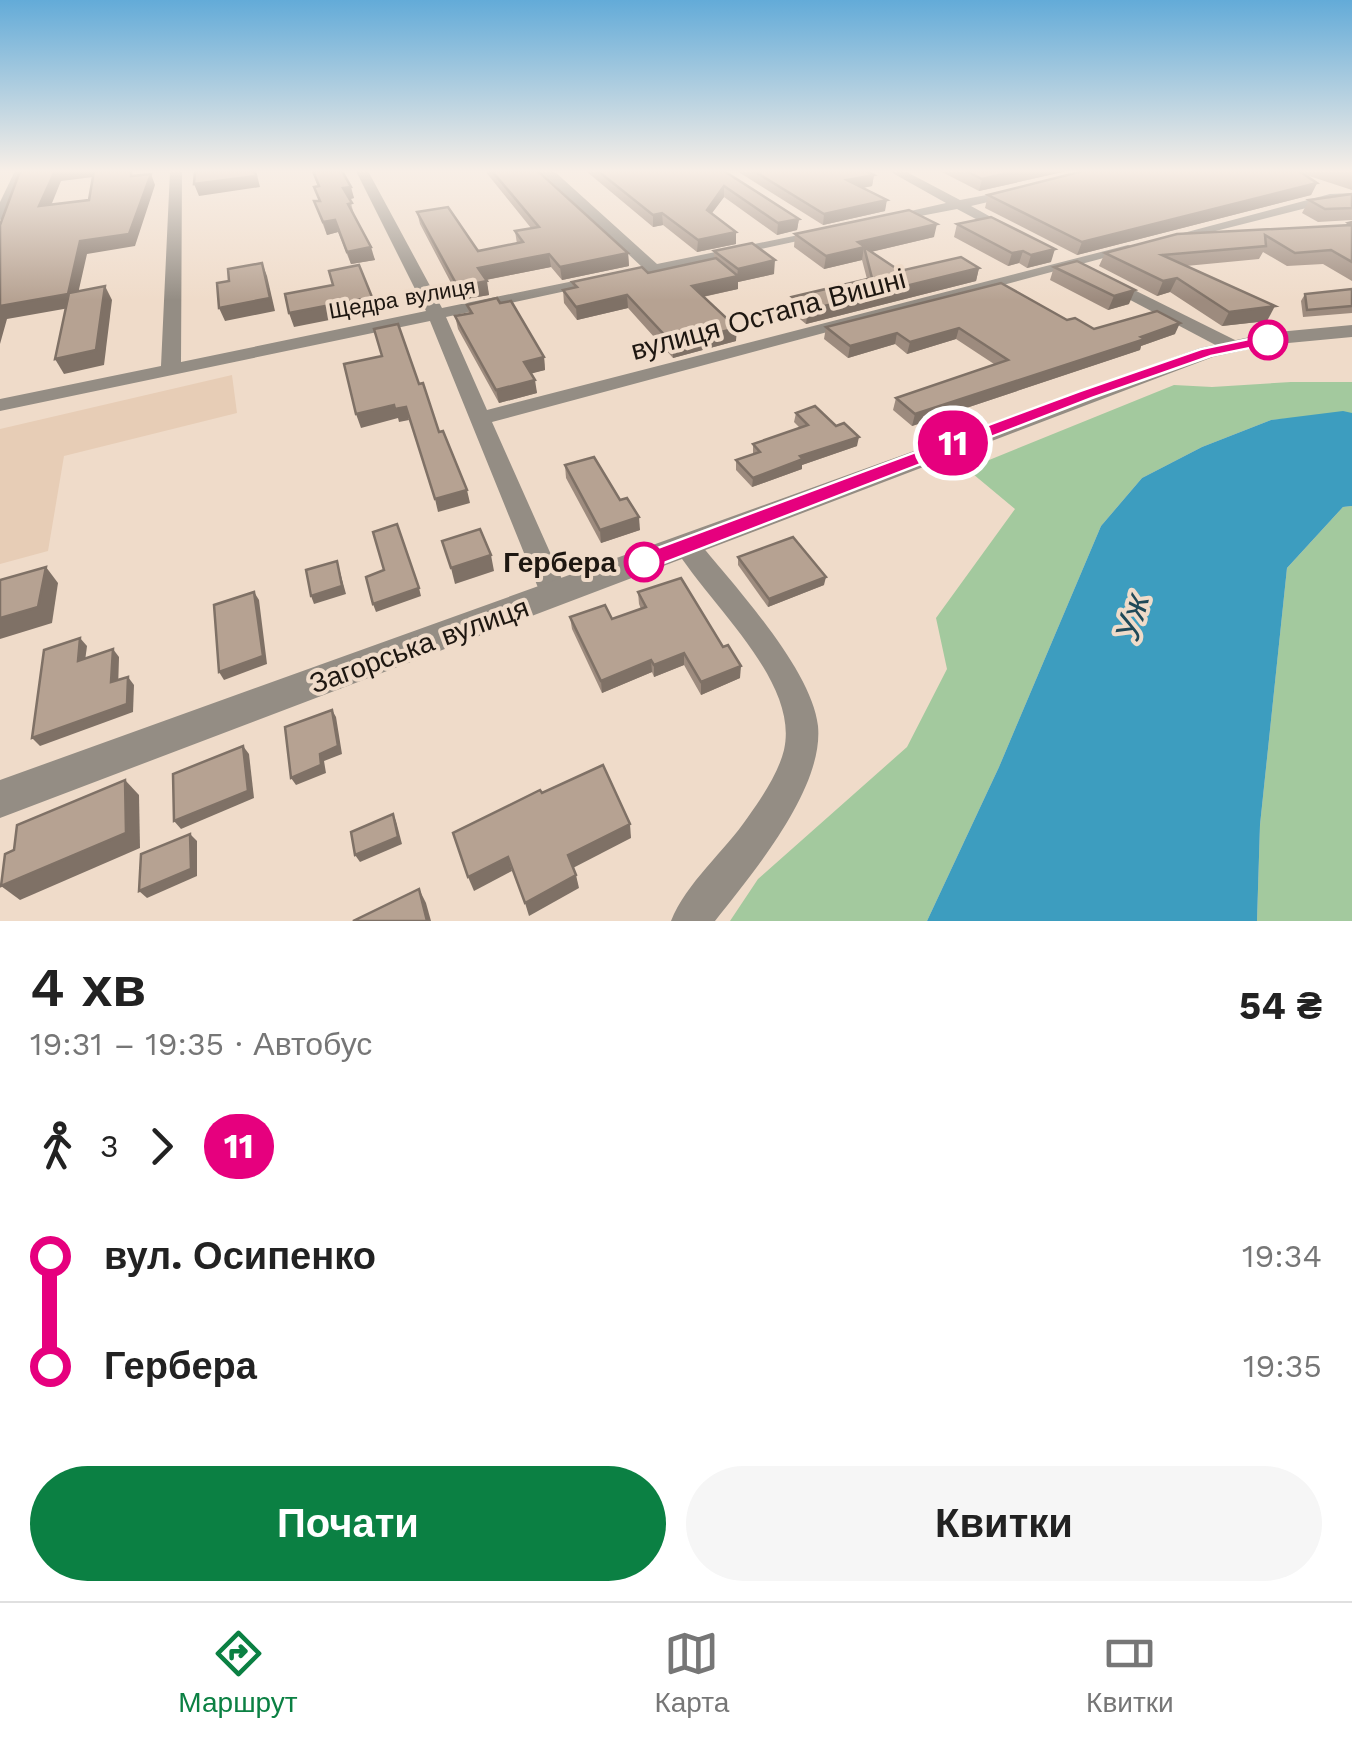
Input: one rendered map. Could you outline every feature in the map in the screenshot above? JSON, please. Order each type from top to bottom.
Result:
[{"type":"street","points":[[171,368],[175,214]]},
{"type":"street","points":[[384,214],[436,314],[555,595]]},
{"type":"street","points":[[593,214],[655,270]]},
{"type":"street","points":[[874,223],[916,214]]},
{"type":"street","points":[[976,214],[1019,236]]},
{"type":"street","name":"вулиця Остапа Вишні","points":[[479,419],[1062,258],[1179,236],[1267,214]]},
{"type":"street","name":"Щедра вулиця","points":[[0,405],[830,232],[804,224]]},
{"type":"street","points":[[1179,236],[1246,238]]},
{"type":"street","points":[[1062,258],[1232,346]]},
{"type":"street","name":"Загорська вулиця","points":[[0,799],[687,546],[945,446],[1232,346],[1352,331]]},
{"type":"street","points":[[687,546],[794,696],[803,730],[802,750],[752,844],[690,921]]},
{"type":"shaded area","points":[[232,375],[237,413],[64,456],[48,551],[0,564],[0,429]]},
{"type":"green space","points":[[1352,382],[1352,413],[1271,420],[1202,447],[1142,478],[1101,526],[999,767],[927,921],[730,921],[758,879],[907,747],[947,669],[936,618],[1015,509],[967,469],[1174,385]]},
{"type":"green space","points":[[1352,506],[1352,921],[1257,921],[1260,825],[1287,568],[1343,507]]},
{"type":"water","name":"Уж","points":[[1352,413],[1352,506],[1343,507],[1287,568],[1260,825],[1257,921],[927,921],[999,767],[1101,526],[1142,478],[1202,447],[1271,420]]},
{"type":"building","points":[[4,214],[136,214],[129,234],[80,241],[68,294],[0,306],[0,225]]},
{"type":"building","points":[[320,214],[353,214],[371,247],[347,252],[335,220],[323,222]]},
{"type":"building","points":[[418,214],[453,214],[478,251],[523,242],[515,231],[539,227],[528,214],[585,214],[628,253],[560,267],[549,254],[478,268],[487,281],[458,287]]},
{"type":"building","points":[[663,214],[712,214],[736,232],[698,240]]},
{"type":"building","points":[[765,214],[791,214],[799,219],[778,223]]},
{"type":"building","points":[[890,214],[917,214],[937,224],[858,242],[865,247],[826,256],[795,234]]},
{"type":"building","points":[[1026,214],[1194,214],[1082,242]]},
{"type":"building","points":[[991,217],[1055,249],[1031,255],[1023,251],[1012,253],[957,224]]},
{"type":"building","points":[[1352,222],[1352,262],[1331,250],[1295,253],[1265,235],[1266,246],[1162,255],[1275,306],[1229,312],[1177,278],[1163,281],[1105,253],[1177,234]]},
{"type":"building","points":[[752,243],[775,260],[738,269],[714,251]]},
{"type":"building","points":[[864,247],[900,271],[961,257],[979,268],[808,310],[792,297],[872,278]]},
{"type":"building","points":[[716,258],[738,276],[692,286],[737,328],[673,344],[627,295],[576,307],[563,290],[577,287],[572,282],[642,267],[648,273]]},
{"type":"building","points":[[1077,261],[1135,290],[1114,296],[1054,267]]},
{"type":"building","points":[[262,263],[270,298],[219,308],[217,283],[229,281],[228,269]]},
{"type":"building","points":[[359,265],[372,297],[289,313],[285,294],[333,285],[329,271]]},
{"type":"building","points":[[1001,283],[1067,320],[1075,318],[1094,329],[1157,311],[1180,323],[1141,337],[1145,339],[915,414],[896,398],[1008,360],[959,328],[910,342],[897,333],[850,346],[826,327]]},
{"type":"building","points":[[105,286],[96,350],[55,359],[69,293]]},
{"type":"building","points":[[1352,289],[1352,306],[1307,310],[1305,294]]},
{"type":"building","points":[[497,298],[500,303],[511,301],[544,357],[524,362],[535,380],[496,390],[455,316],[472,313],[467,305]]},
{"type":"building","points":[[398,324],[419,384],[423,383],[439,432],[443,431],[467,490],[435,499],[406,407],[395,409],[394,405],[356,414],[344,364],[382,356],[374,329]]},
{"type":"building","points":[[815,406],[836,426],[844,423],[859,437],[800,456],[803,459],[753,478],[736,460],[760,452],[753,444],[808,425],[796,413]]},
{"type":"building","points":[[594,457],[620,500],[627,498],[639,517],[600,530],[565,465]]},
{"type":"building","points":[[397,524],[419,588],[373,604],[366,577],[384,570],[373,532]]},
{"type":"building","points":[[480,529],[491,555],[451,568],[442,541]]},
{"type":"building","points":[[793,537],[826,577],[769,599],[738,557]]},
{"type":"building","points":[[337,561],[342,586],[311,596],[306,570]]},
{"type":"building","points":[[46,567],[38,607],[0,618],[0,580]]},
{"type":"building","points":[[681,578],[723,647],[728,645],[741,666],[701,682],[684,653],[654,665],[651,660],[601,681],[570,617],[605,605],[612,619],[646,607],[638,592]]},
{"type":"building","points":[[254,592],[263,656],[219,672],[214,605]]},
{"type":"building","points":[[80,638],[78,661],[113,649],[111,682],[128,677],[127,704],[32,738],[44,650]]},
{"type":"building","points":[[332,710],[338,746],[320,754],[321,765],[291,778],[285,727]]},
{"type":"building","points":[[243,746],[248,791],[174,821],[173,774]]},
{"type":"building","points":[[603,765],[630,824],[568,855],[576,875],[525,903],[508,857],[468,877],[453,833],[540,790],[542,793]]},
{"type":"building","points":[[125,780],[126,833],[1,886],[5,854],[14,850],[17,825]]},
{"type":"building","points":[[393,814],[398,837],[355,855],[351,832]]},
{"type":"building","points":[[190,834],[191,869],[139,891],[141,854]]},
{"type":"building","points":[[419,889],[427,921],[353,921]]},
{"type":"bus line","name":"11","points":[[644,562],[945,446],[1206,352],[1268,340]]},
{"type":"place","name":"Гербера","points":[[644,562]]}]
